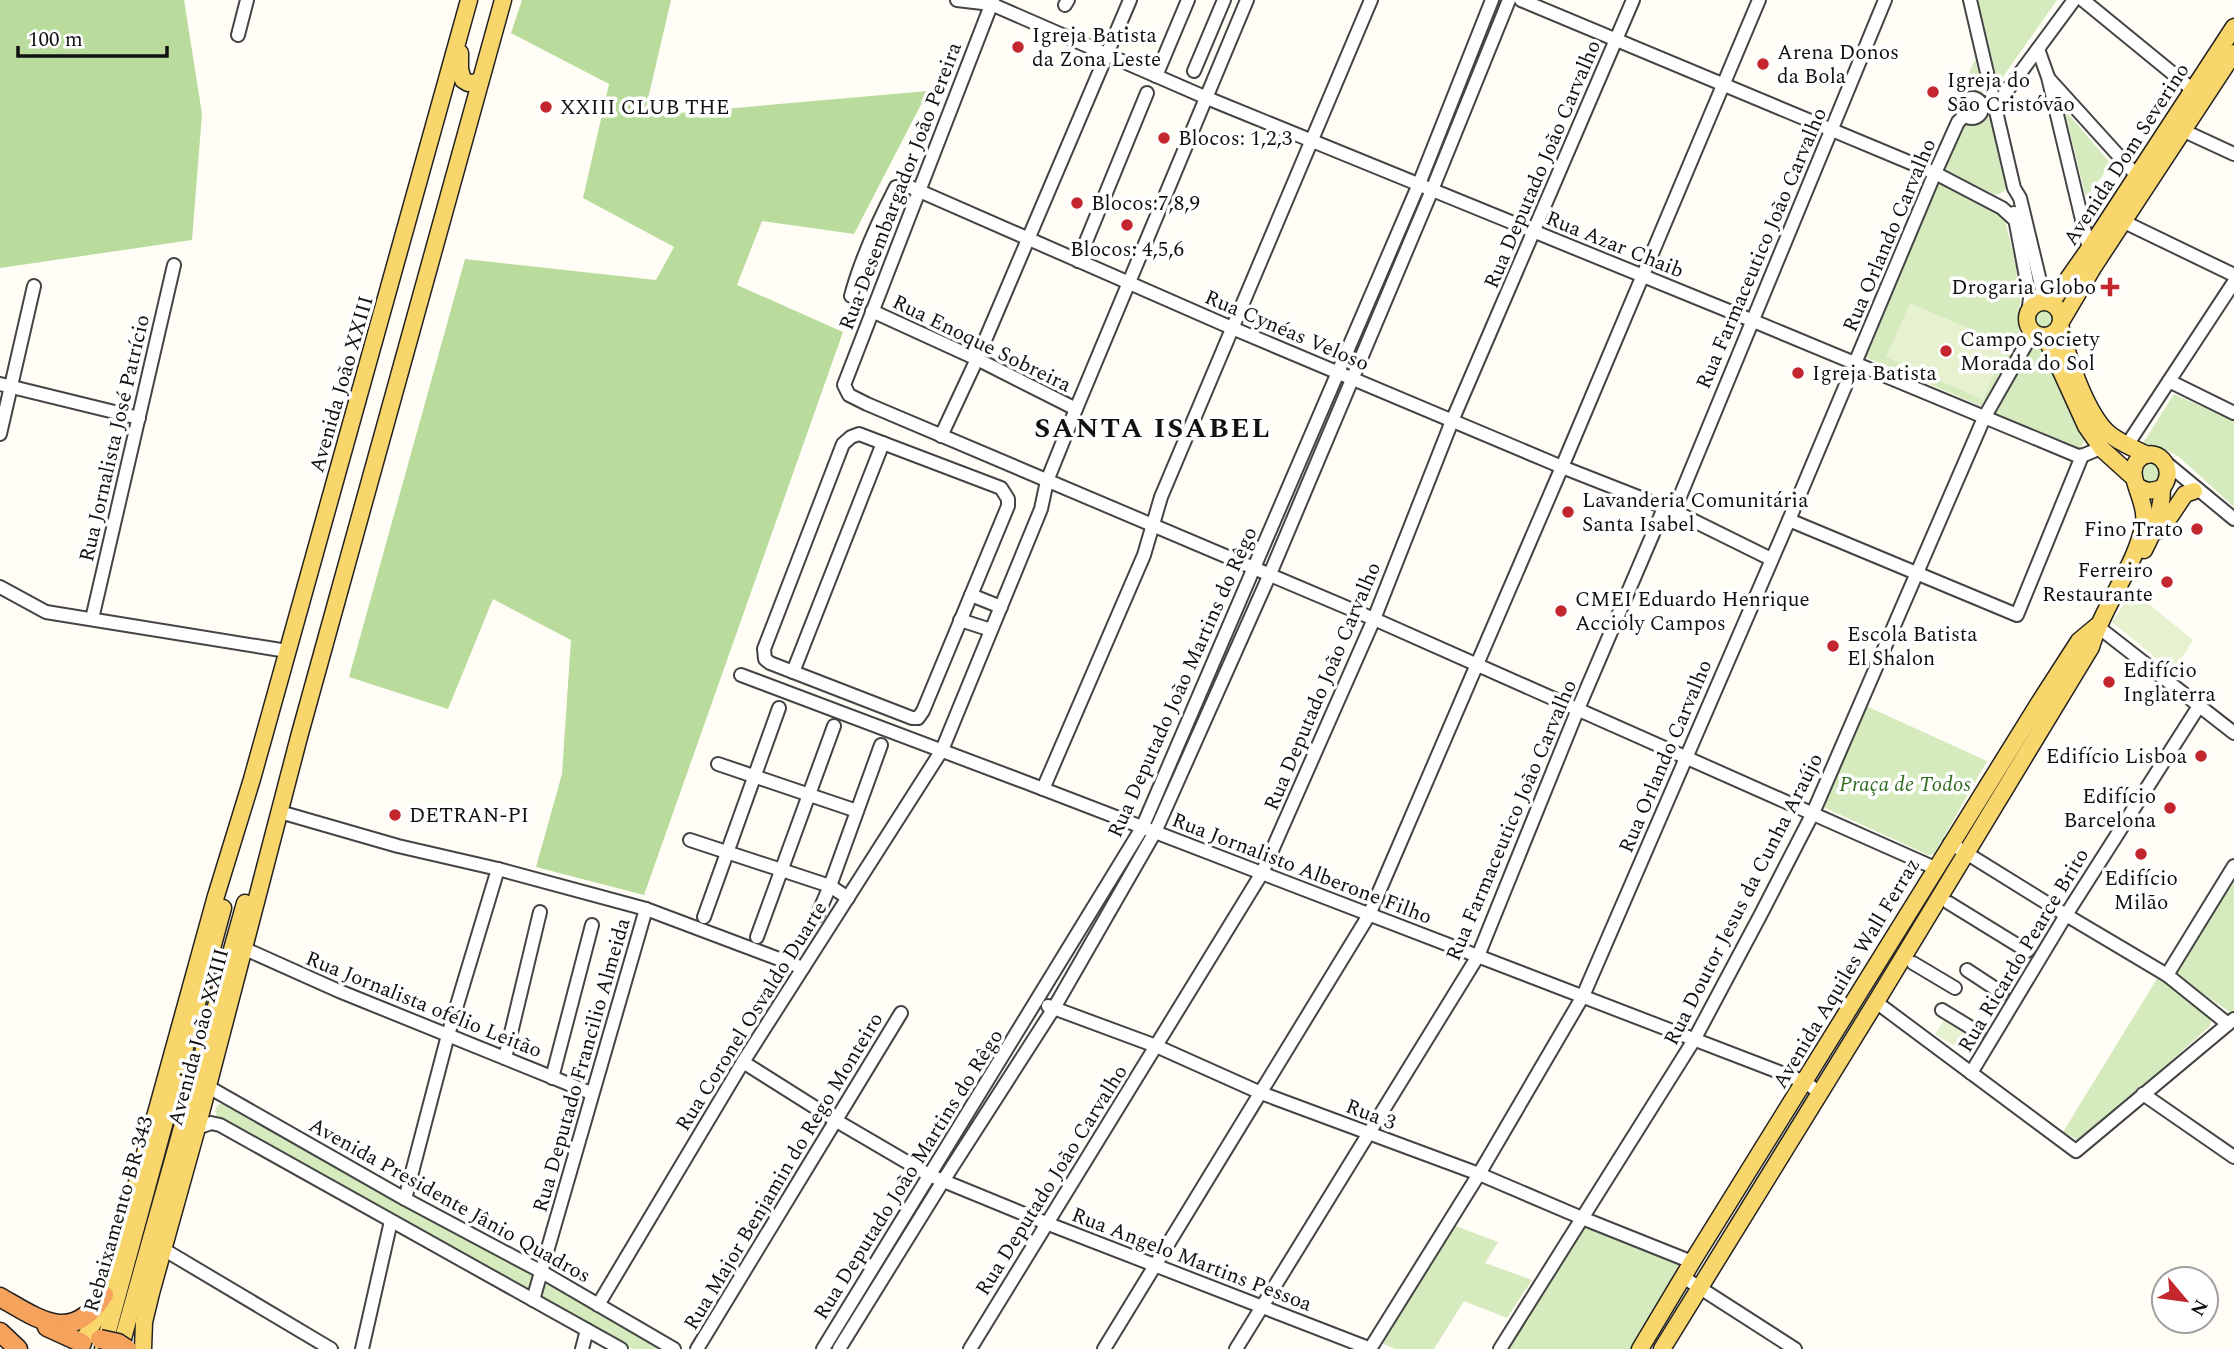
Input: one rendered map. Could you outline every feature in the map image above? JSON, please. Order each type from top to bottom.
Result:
[{"type":"highway","points":[[0,1298],[49,1323],[64,1324],[82,1321],[96,1308],[104,1295]]},
{"type":"highway","points":[[0,1298],[77,1346],[118,1343],[127,1349]]},
{"type":"highway","points":[[0,1332],[18,1349]]},
{"type":"main road","name":"Avenida João XXIII","points":[[174,1091],[216,939],[253,779],[287,652],[469,0]]},
{"type":"main road","name":"Avenida João XXIII","points":[[202,1081],[243,948],[503,0]]},
{"type":"main road","name":"Avenida Dom Severino","points":[[2061,322],[2137,176],[2234,27]]},
{"type":"main road","points":[[458,40],[461,77],[468,83],[480,82]]},
{"type":"main road","name":"Avenida Dom Severino","points":[[2048,302],[2117,218],[2182,130],[2234,52]]},
{"type":"main road","points":[[2048,302],[2059,310],[2065,349],[2089,404],[2106,430],[2127,445],[2164,460],[2169,470],[2163,487],[2145,491],[2102,449],[2080,415],[2039,334],[2028,322],[2028,315],[2034,305],[2048,302]]},
{"type":"main road","points":[[2039,334],[2054,333],[2061,322]]},
{"type":"main road","points":[[2134,481],[2132,471],[2136,462],[2147,455]]},
{"type":"main road","name":"Avenida Aquiles Wall Ferraz","points":[[1662,1349],[2091,647],[2097,625],[2119,587],[2140,541],[2145,520],[2143,500],[2134,481]]},
{"type":"main road","name":"Avenida Aquiles Wall Ferraz","points":[[2119,587],[2127,579],[2156,529],[2162,507],[2163,487]]},
{"type":"main road","points":[[2140,556],[2185,494],[2201,494]]},
{"type":"main road","name":"Avenida Aquiles Wall Ferraz","points":[[1640,1349],[1950,844],[2079,641],[2097,625]]},
{"type":"main road","name":"Avenida João XXIII","points":[[143,1349],[144,1322],[197,1128],[202,1081],[237,928],[299,737]]},
{"type":"main road","name":"Avenida João XXIII","points":[[77,1346],[89,1334],[104,1295],[216,896],[253,779]]},
{"type":"main road","name":"Rebaixamento BR 343","points":[[120,1349],[202,1081]]},
{"type":"main road","name":"Rebaixamento BR 343","points":[[101,1344],[174,1091]]},
{"type":"street","points":[[238,35],[247,0]]},
{"type":"street","name":"Rua Azar Chaib","points":[[957,0],[992,2],[1206,98],[2082,456]]},
{"type":"street","points":[[1130,0],[977,359],[941,436],[1374,619],[1935,868]]},
{"type":"street","points":[[1156,76],[1188,0]]},
{"type":"street","points":[[1194,71],[1224,0]]},
{"type":"street","name":"Rua Coronel Osvaldo Duarte","points":[[598,1305],[743,1062],[942,750],[1041,509],[1047,481],[1247,0]]},
{"type":"street","points":[[1043,789],[1144,555],[1161,497],[1371,0]]},
{"type":"street","name":"Rua Deputado João Martins do Rêgo","points":[[823,1349],[1142,828],[1419,184],[1492,0]]},
{"type":"street","name":"Rua Deputado João Martins do Rêgo","points":[[839,1349],[1054,1008],[1155,832],[1270,575],[1509,0]]},
{"type":"street","points":[[1521,0],[1935,173],[2002,208],[2014,219]]},
{"type":"street","name":"Rua Deputado João Carvalho","points":[[970,1349],[1262,873],[1374,619],[1452,421],[1633,0]]},
{"type":"street","points":[[1104,1349],[1369,915],[1759,0]]},
{"type":"street","name":"Rua Farmaceutico João Carvalho","points":[[1236,1349],[1478,956],[1578,709],[1669,510],[1885,0]]},
{"type":"street","points":[[1970,0],[2014,188],[2014,219],[2030,298],[2028,315]]},
{"type":"street","points":[[1995,107],[2074,0]]},
{"type":"street","points":[[2083,0],[2193,90]]},
{"type":"street","name":"Rua Desembargador João Pereira","points":[[941,436],[856,399],[846,392],[844,385],[992,2]]},
{"type":"street","points":[[2038,48],[2048,77],[2089,250]]},
{"type":"street","points":[[2048,77],[2137,176]]},
{"type":"street","points":[[1078,261],[1147,93]]},
{"type":"street","name":"Rua Orlando Carvalho","points":[[1370,1349],[1479,1174],[1583,996],[1856,364],[1935,173],[1958,122],[1965,115]]},
{"type":"street","points":[[2182,130],[2234,154]]},
{"type":"street","points":[[851,296],[880,217],[896,187],[918,190]]},
{"type":"street","points":[[1991,202],[2002,203],[2014,188]]},
{"type":"street","points":[[2014,188],[2020,198],[2048,302]]},
{"type":"street","name":"Rua Cynéas Veloso","points":[[918,190],[1352,379],[1669,510],[1771,559]]},
{"type":"street","points":[[2117,218],[2234,275]]},
{"type":"street","name":"Rua Jornalista José Patrício","points":[[92,620],[174,265]]},
{"type":"street","points":[[2127,445],[2234,282]]},
{"type":"street","points":[[0,434],[6,385],[34,286]]},
{"type":"street","name":"Rua Enoque Sobreira","points":[[872,311],[977,359],[1076,410]]},
{"type":"street","name":"Rua Doutor Jesus da Cunha Araújo","points":[[1500,1349],[1694,1040],[1813,813],[1984,418],[2039,334]]},
{"type":"street","points":[[2169,381],[2234,413]]},
{"type":"street","points":[[6,385],[139,418]]},
{"type":"street","points":[[859,434],[1001,488],[1008,499],[1008,506],[971,595],[918,718],[912,718],[765,659],[764,649],[844,444],[850,437],[859,434]]},
{"type":"street","points":[[793,672],[883,443]]},
{"type":"street","points":[[1789,520],[2017,615],[2082,456],[2095,449],[2102,449]]},
{"type":"street","points":[[2164,460],[2201,494],[2234,519]]},
{"type":"street","points":[[2163,487],[2201,494]]},
{"type":"street","points":[[0,587],[46,612],[287,652]]},
{"type":"street","points":[[971,595],[1001,607]]},
{"type":"street","points":[[960,620],[991,630]]},
{"type":"street","points":[[2097,625],[2153,673],[2234,733]]},
{"type":"street","points":[[741,675],[942,750]]},
{"type":"street","name":"Rua Ricardo Pearce Brito","points":[[1971,1073],[2066,915],[2199,706]]},
{"type":"street","points":[[704,917],[779,708]]},
{"type":"street","points":[[757,937],[834,726]]},
{"type":"street","points":[[817,916],[881,745]]},
{"type":"street","name":"Rua Jornalisto Alberone Filho","points":[[942,750],[1805,1082],[1820,1093]]},
{"type":"street","points":[[718,764],[857,811]]},
{"type":"street","points":[[280,812],[398,846],[498,869],[646,909],[803,968]]},
{"type":"street","points":[[690,840],[830,886],[848,898]]},
{"type":"street","points":[[1876,1002],[2076,1151],[2231,1021],[2167,975],[2066,915],[2017,890],[1950,844]]},
{"type":"street","points":[[2167,975],[2234,866]]},
{"type":"street","points":[[405,1199],[448,1035],[498,869]]},
{"type":"street","points":[[1949,903],[2027,951]]},
{"type":"street","name":"Rua Deputado Francilio Almeida","points":[[533,1300],[646,909]]},
{"type":"street","points":[[505,1058],[540,912]]},
{"type":"street","name":"Rua Deputado Francilio Almeida","points":[[552,1078],[592,925]]},
{"type":"street","name":"Rua Jornalista ofélio Leitão","points":[[243,948],[339,991],[591,1093]]},
{"type":"street","points":[[1913,963],[1955,988]]},
{"type":"street","points":[[1967,970],[2002,993]]},
{"type":"street","name":"Rua 3","points":[[1037,1002],[1156,1046],[1261,1093],[1479,1174],[1692,1262]]},
{"type":"street","points":[[1942,1010],[1978,1032]]},
{"type":"street","name":"Rua Major Benjamin do Rego Monteiro","points":[[697,1349],[901,1013]]},
{"type":"street","name":"Rua Angelo Martins Pessoa","points":[[743,1062],[929,1175],[1370,1349]]},
{"type":"street","name":"Avenida Presidente Jânio Quadros","points":[[202,1081],[405,1199],[542,1272],[674,1349]]},
{"type":"street","points":[[2143,1094],[2234,1157]]},
{"type":"street","points":[[197,1128],[211,1123],[220,1125],[621,1349]]},
{"type":"street","points":[[362,1349],[391,1221]]},
{"type":"street","points":[[163,1248],[331,1349]]},
{"type":"street","points":[[1684,1277],[1789,1347]]},
{"type":"street","points":[[582,1349],[587,1330]]},
{"type":"green space","points":[[0,0],[184,0],[202,114],[192,240],[0,268]]},
{"type":"green space","points":[[522,0],[671,0],[644,116],[928,91],[854,234],[762,221],[737,285],[843,332],[644,895],[536,867],[562,774],[571,640],[493,599],[448,709],[349,677],[465,259],[656,280],[674,247],[583,198],[609,84],[511,33]]},
{"type":"green space","points":[[1978,0],[2057,0],[1998,84]]},
{"type":"green space","points":[[1975,59],[2008,183],[2003,191],[1995,195],[1942,168],[1961,122],[1975,120],[1984,111],[1981,97],[1960,94]]},
{"type":"green space","points":[[2064,109],[2111,164],[2086,198]]},
{"type":"green space","points":[[1938,180],[2004,216],[2021,285],[2018,344],[1981,406],[1865,357]]},
{"type":"green space","name":"Campo Society Morada do Sol","points":[[1910,303],[2007,345],[1983,400],[1886,357]]},
{"type":"green space","points":[[2044,307],[2053,310],[2056,319],[2053,328],[2044,331],[2035,328],[2032,319],[2035,310]]},
{"type":"green space","points":[[2040,345],[2045,348],[2087,435],[2080,449],[1992,411],[2031,347]]},
{"type":"green space","points":[[2174,394],[2234,421],[2234,507],[2178,456],[2143,443]]},
{"type":"green space","points":[[2145,462],[2156,462],[2163,474],[2154,485],[2141,481],[2140,467]]},
{"type":"green space","points":[[2133,591],[2193,640],[2173,672],[2112,622]]},
{"type":"green space","name":"Praça de Todos","points":[[1864,705],[1987,761],[1934,854],[1928,855],[1821,806]]},
{"type":"green space","points":[[2234,879],[2233,1014],[2180,978],[2176,971]]},
{"type":"green space","points":[[2158,977],[2212,1017],[2210,1026],[2083,1139],[2078,1140],[2063,1132]]},
{"type":"green space","points":[[1946,1017],[1978,1037],[1968,1054],[1935,1034]]},
{"type":"green space","points":[[219,1104],[224,1104],[533,1276],[532,1287],[526,1289],[217,1118],[215,1110]]},
{"type":"green space","points":[[1584,1222],[1683,1262],[1631,1349],[1505,1349]]},
{"type":"green space","points":[[1453,1225],[1498,1242],[1485,1263],[1532,1280],[1507,1318],[1464,1301],[1434,1349],[1395,1349],[1379,1342]]},
{"type":"green space","points":[[548,1285],[664,1349],[633,1349],[542,1296],[540,1292]]},
{"type":"place","name":"Igreja Batista da Zona Leste","points":[[1018,47]]},
{"type":"place","name":"Arena Donos da Bola","points":[[1763,64]]},
{"type":"place","name":"Igreja do São Cristóvão","points":[[1933,92]]},
{"type":"place","name":"XXIII CLUB THE","points":[[546,107]]},
{"type":"place","name":"Blocos: 1,2,3","points":[[1164,138]]},
{"type":"place","name":"Blocos:7,8,9","points":[[1077,203]]},
{"type":"place","name":"Blocos: 4,5,6","points":[[1127,225]]},
{"type":"place","name":"Drogaria Globo","points":[[2110,287]]},
{"type":"place","name":"Campo Society Morada do Sol","points":[[1946,351]]},
{"type":"place","name":"Igreja Batista","points":[[1798,373]]},
{"type":"place","name":"Lavanderia Comunitária Santa Isabel","points":[[1568,512]]},
{"type":"place","name":"Fino Trato","points":[[2197,529]]},
{"type":"place","name":"Ferreiro Restaurante","points":[[2167,582]]},
{"type":"place","name":"CMEI Eduardo Henrique Accioly Campos","points":[[1561,611]]},
{"type":"place","name":"Escola Batista El Shalon","points":[[1833,646]]},
{"type":"place","name":"Edifício Inglaterra","points":[[2109,682]]},
{"type":"place","name":"Edifício Lisboa","points":[[2201,756]]},
{"type":"place","name":"Edifício Barcelona","points":[[2170,808]]},
{"type":"place","name":"DETRAN-PI","points":[[395,815]]},
{"type":"place","name":"Edifício Milão","points":[[2141,854]]},
{"type":"district","name":"SANTA ISABEL","points":[[1153,427]]}]
